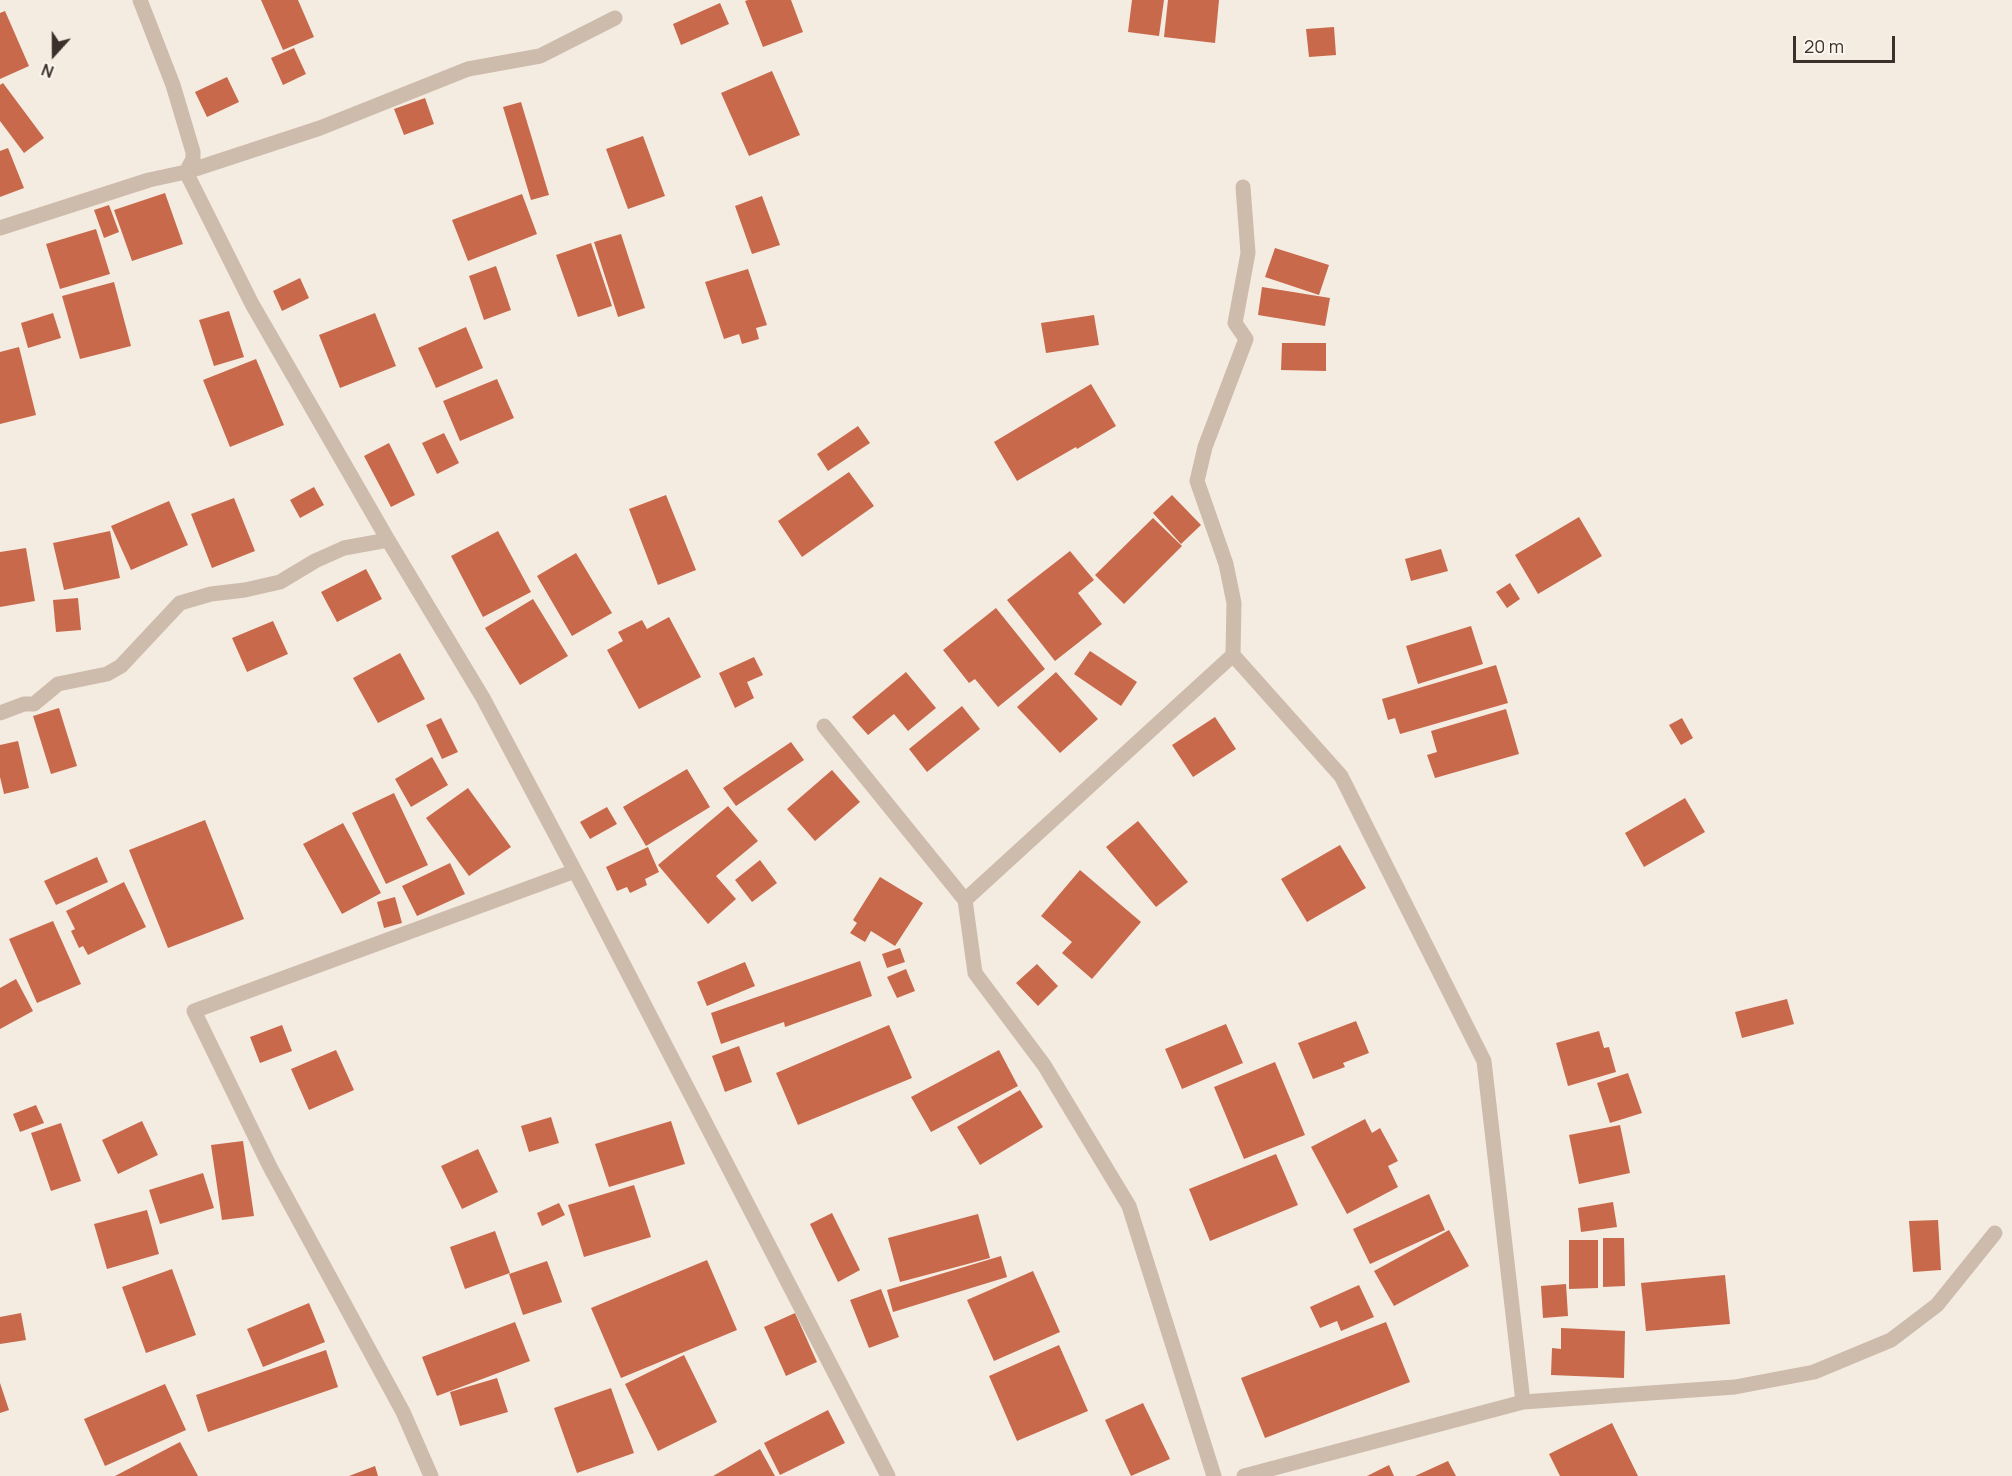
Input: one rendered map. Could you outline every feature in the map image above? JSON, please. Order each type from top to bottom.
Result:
[{"type":"street","points":[[140,0],[173,85],[193,152],[193,159],[186,172]]},
{"type":"street","points":[[0,228],[149,180],[186,172],[320,128],[468,69],[540,56],[615,18]]},
{"type":"street","points":[[186,172],[252,304],[388,540],[483,698],[888,1476]]},
{"type":"street","points":[[1243,187],[1248,253],[1235,323],[1246,339],[1205,447],[1197,481],[1226,564],[1234,603],[1233,655],[1341,776],[1484,1061],[1523,1402]]},
{"type":"street","points":[[0,713],[24,704],[34,704],[58,684],[107,674],[121,666],[180,603],[212,594],[280,582],[315,561],[344,548],[388,540]]},
{"type":"street","points":[[964,900],[1233,655]]},
{"type":"street","points":[[824,726],[964,900],[975,973],[1044,1065],[1129,1206],[1214,1476]]},
{"type":"street","points":[[431,1476],[403,1412],[270,1167],[194,1011],[575,871]]},
{"type":"street","points":[[1244,1476],[1523,1402],[1736,1387],[1814,1372],[1891,1340],[1937,1305],[1995,1233]]},
{"type":"building","points":[[261,0],[298,0],[314,37],[283,50]]},
{"type":"building","points":[[791,0],[803,32],[763,47],[745,1]]},
{"type":"building","points":[[1132,0],[1164,0],[1159,36],[1128,32]]},
{"type":"building","points":[[1168,0],[1219,0],[1215,43],[1164,37]]},
{"type":"building","points":[[720,3],[729,24],[681,45],[673,24]]},
{"type":"building","points":[[5,11],[29,66],[0,79],[0,13]]},
{"type":"building","points":[[1334,27],[1336,55],[1309,57],[1306,29]]},
{"type":"building","points":[[294,48],[306,74],[283,85],[271,58]]},
{"type":"building","points":[[772,71],[800,135],[749,156],[721,93]]},
{"type":"building","points":[[227,77],[239,102],[207,117],[195,92]]},
{"type":"building","points":[[3,83],[44,138],[24,153],[0,121],[0,85]]},
{"type":"building","points":[[425,98],[434,124],[404,135],[394,109]]},
{"type":"building","points":[[521,102],[549,195],[531,200],[503,107]]},
{"type":"building","points":[[643,136],[665,196],[628,209],[606,149]]},
{"type":"building","points":[[8,148],[24,188],[0,197],[0,151]]},
{"type":"building","points":[[165,193],[183,244],[132,261],[114,210]]},
{"type":"building","points":[[522,194],[537,234],[468,261],[452,220]]},
{"type":"building","points":[[762,196],[780,245],[752,254],[735,206]]},
{"type":"building","points":[[109,205],[119,232],[104,238],[94,210]]},
{"type":"building","points":[[96,229],[110,274],[60,289],[46,244]]},
{"type":"building","points":[[621,234],[645,308],[618,317],[594,242]]},
{"type":"building","points":[[591,243],[612,306],[578,317],[556,255]]},
{"type":"building","points":[[1275,248],[1329,265],[1319,295],[1265,277]]},
{"type":"building","points":[[496,266],[511,310],[484,320],[469,276]]},
{"type":"building","points":[[748,269],[767,325],[756,328],[759,339],[742,344],[739,334],[724,339],[705,282]]},
{"type":"building","points":[[300,278],[309,298],[282,311],[273,291]]},
{"type":"building","points":[[114,282],[131,346],[80,359],[62,296]]},
{"type":"building","points":[[1262,287],[1330,298],[1325,326],[1258,315]]},
{"type":"building","points":[[229,311],[244,357],[214,366],[199,320]]},
{"type":"building","points":[[53,313],[61,338],[28,348],[21,323]]},
{"type":"building","points":[[375,313],[396,366],[340,388],[319,335]]},
{"type":"building","points":[[1094,315],[1099,345],[1046,353],[1041,323]]},
{"type":"building","points":[[466,327],[483,368],[436,388],[418,348]]},
{"type":"building","points":[[1282,343],[1326,343],[1326,371],[1281,370]]},
{"type":"building","points":[[19,347],[36,415],[0,424],[0,352]]},
{"type":"building","points":[[256,359],[284,425],[230,447],[203,380]]},
{"type":"building","points":[[497,379],[514,418],[460,441],[443,401]]},
{"type":"building","points":[[1091,384],[1116,426],[1017,481],[994,442]]},
{"type":"building","points":[[858,426],[870,443],[828,471],[817,454]]},
{"type":"building","points":[[444,433],[459,463],[437,474],[422,443]]},
{"type":"building","points":[[389,443],[415,495],[391,507],[364,456]]},
{"type":"building","points":[[849,472],[874,506],[802,557],[778,521]]},
{"type":"building","points":[[314,487],[324,505],[300,518],[290,500]]},
{"type":"building","points":[[666,495],[696,570],[658,585],[629,509]]},
{"type":"building","points":[[1172,495],[1201,525],[1181,544],[1153,513]]},
{"type":"building","points":[[234,498],[255,551],[212,568],[191,514]]},
{"type":"building","points":[[169,501],[188,545],[131,570],[111,526]]},
{"type":"building","points":[[1579,517],[1602,556],[1538,594],[1515,555]]},
{"type":"building","points":[[1153,518],[1182,546],[1124,604],[1095,575]]},
{"type":"building","points":[[110,531],[120,578],[64,590],[53,543]]},
{"type":"building","points":[[498,531],[531,592],[483,617],[451,556]]},
{"type":"building","points":[[26,548],[35,601],[0,607],[0,552]]},
{"type":"building","points":[[1441,549],[1448,571],[1411,581],[1405,559]]},
{"type":"building","points":[[1070,551],[1094,580],[1078,593],[1102,624],[1055,661],[1007,600]]},
{"type":"building","points":[[576,553],[612,613],[572,636],[537,576]]},
{"type":"building","points":[[366,569],[382,599],[337,622],[321,592]]},
{"type":"building","points":[[1510,583],[1520,599],[1507,608],[1496,592]]},
{"type":"building","points":[[78,598],[81,630],[56,632],[53,600]]},
{"type":"building","points":[[533,599],[568,656],[520,685],[485,628]]},
{"type":"building","points":[[996,608],[1045,669],[998,707],[975,679],[969,683],[943,650]]},
{"type":"building","points":[[669,617],[701,677],[639,709],[607,650],[623,641],[618,632],[642,620],[647,629]]},
{"type":"building","points":[[273,621],[288,654],[247,672],[232,638]]},
{"type":"building","points":[[1471,626],[1483,664],[1418,684],[1406,646]]},
{"type":"building","points":[[1090,651],[1137,682],[1121,706],[1074,674]]},
{"type":"building","points":[[400,653],[425,699],[378,723],[353,678]]},
{"type":"building","points":[[754,657],[763,675],[747,682],[754,698],[735,708],[719,673]]},
{"type":"building","points":[[1496,665],[1508,703],[1400,734],[1395,718],[1388,720],[1382,699]]},
{"type":"building","points":[[906,672],[936,708],[908,731],[894,714],[868,735],[852,717]]},
{"type":"building","points":[[1056,672],[1098,719],[1060,753],[1017,707]]},
{"type":"building","points":[[962,706],[980,729],[927,772],[909,749]]},
{"type":"building","points":[[59,708],[77,766],[51,774],[33,716]]},
{"type":"building","points":[[1506,709],[1519,754],[1435,778],[1427,755],[1437,752],[1431,731]]},
{"type":"building","points":[[1215,717],[1236,749],[1193,777],[1172,745]]},
{"type":"building","points":[[441,718],[458,752],[442,759],[426,725]]},
{"type":"building","points":[[1682,718],[1693,738],[1681,745],[1669,725]]},
{"type":"building","points":[[18,741],[29,788],[4,794],[0,777],[0,745]]},
{"type":"building","points":[[791,742],[804,760],[736,806],[723,788]]},
{"type":"building","points":[[432,757],[448,785],[411,807],[395,779]]},
{"type":"building","points":[[687,769],[710,807],[646,846],[623,807]]},
{"type":"building","points":[[832,770],[860,802],[815,841],[787,809]]},
{"type":"building","points":[[468,788],[511,847],[469,876],[426,818]]},
{"type":"building","points":[[394,793],[428,865],[386,884],[352,813]]},
{"type":"building","points":[[1685,798],[1705,832],[1644,867],[1625,833]]},
{"type":"building","points":[[728,806],[758,841],[716,876],[736,899],[708,924],[658,865]]},
{"type":"building","points":[[607,807],[617,824],[590,839],[580,822]]},
{"type":"building","points":[[205,820],[244,919],[168,948],[129,850]]},
{"type":"building","points":[[1138,821],[1188,882],[1156,907],[1106,847]]},
{"type":"building","points":[[343,823],[381,893],[342,914],[303,844]]},
{"type":"building","points":[[1340,845],[1366,888],[1307,922],[1281,879]]},
{"type":"building","points":[[648,847],[659,872],[645,879],[647,885],[630,893],[627,887],[617,891],[606,867]]},
{"type":"building","points":[[97,857],[108,882],[56,905],[44,881]]},
{"type":"building","points":[[760,860],[777,883],[752,902],[735,880]]},
{"type":"building","points":[[450,863],[465,894],[417,916],[402,886]]},
{"type":"building","points":[[1080,870],[1141,922],[1092,979],[1062,953],[1072,942],[1041,916]]},
{"type":"building","points":[[880,877],[923,903],[895,946],[871,931],[865,942],[850,933],[857,923],[853,920]]},
{"type":"building","points":[[124,882],[146,927],[88,955],[83,946],[79,948],[71,931],[75,929],[66,911]]},
{"type":"building","points":[[395,897],[402,923],[384,928],[377,902]]},
{"type":"building","points":[[53,921],[81,984],[37,1003],[9,939]]},
{"type":"building","points":[[900,948],[905,962],[887,968],[882,954]]},
{"type":"building","points":[[860,961],[872,996],[785,1027],[784,1022],[721,1044],[711,1013]]},
{"type":"building","points":[[745,962],[755,986],[707,1006],[697,982]]},
{"type":"building","points":[[1037,964],[1058,986],[1038,1006],[1016,983]]},
{"type":"building","points":[[906,969],[915,991],[897,998],[887,977]]},
{"type":"building","points":[[16,979],[33,1011],[0,1029],[0,988]]},
{"type":"building","points":[[1787,999],[1794,1024],[1742,1038],[1735,1012]]},
{"type":"building","points":[[1356,1021],[1369,1053],[1343,1063],[1345,1067],[1313,1079],[1298,1043]]},
{"type":"building","points":[[1226,1024],[1243,1063],[1182,1089],[1165,1049]]},
{"type":"building","points":[[282,1025],[292,1051],[260,1063],[250,1037]]},
{"type":"building","points":[[889,1025],[912,1078],[798,1125],[776,1073]]},
{"type":"building","points":[[1599,1031],[1604,1048],[1609,1047],[1616,1072],[1568,1086],[1556,1043]]},
{"type":"building","points":[[739,1046],[752,1082],[725,1092],[712,1056]]},
{"type":"building","points":[[336,1050],[354,1090],[309,1110],[291,1069]]},
{"type":"building","points":[[999,1050],[1018,1086],[931,1132],[911,1097]]},
{"type":"building","points":[[1275,1062],[1305,1135],[1244,1159],[1214,1087]]},
{"type":"building","points":[[1628,1073],[1642,1113],[1610,1123],[1597,1083]]},
{"type":"building","points":[[1020,1090],[1043,1127],[980,1165],[957,1127]]},
{"type":"building","points":[[36,1105],[44,1123],[20,1132],[13,1114]]},
{"type":"building","points":[[551,1117],[559,1143],[529,1152],[521,1126]]},
{"type":"building","points":[[1365,1119],[1372,1133],[1380,1128],[1398,1161],[1388,1166],[1398,1187],[1347,1214],[1311,1147]]},
{"type":"building","points":[[142,1121],[158,1155],[118,1174],[102,1140]]},
{"type":"building","points":[[671,1121],[685,1164],[609,1187],[595,1144]]},
{"type":"building","points":[[61,1123],[81,1181],[51,1191],[31,1133]]},
{"type":"building","points":[[1620,1125],[1630,1173],[1579,1184],[1569,1135]]},
{"type":"building","points":[[243,1141],[254,1216],[222,1220],[211,1145]]},
{"type":"building","points":[[478,1149],[498,1192],[462,1209],[441,1166]]},
{"type":"building","points":[[1276,1154],[1298,1205],[1210,1241],[1189,1189]]},
{"type":"building","points":[[203,1173],[214,1208],[160,1224],[149,1190]]},
{"type":"building","points":[[634,1185],[651,1237],[584,1257],[568,1205]]},
{"type":"building","points":[[1429,1194],[1445,1230],[1370,1264],[1353,1229]]},
{"type":"building","points":[[1613,1202],[1617,1227],[1581,1232],[1578,1208]]},
{"type":"building","points":[[559,1203],[565,1215],[542,1226],[537,1213]]},
{"type":"building","points":[[147,1210],[159,1254],[107,1269],[94,1224]]},
{"type":"building","points":[[832,1213],[860,1270],[838,1282],[810,1224]]},
{"type":"building","points":[[978,1214],[990,1258],[900,1282],[888,1238]]},
{"type":"building","points":[[1938,1220],[1941,1270],[1913,1272],[1909,1221]]},
{"type":"building","points":[[1449,1230],[1469,1266],[1394,1306],[1374,1271]]},
{"type":"building","points":[[495,1231],[510,1273],[465,1289],[450,1247]]},
{"type":"building","points":[[1603,1238],[1624,1238],[1625,1286],[1603,1287]]},
{"type":"building","points":[[1569,1240],[1598,1240],[1598,1288],[1569,1289]]},
{"type":"building","points":[[1001,1256],[1007,1277],[893,1312],[887,1290]]},
{"type":"building","points":[[707,1260],[737,1330],[621,1378],[591,1308]]},
{"type":"building","points":[[547,1261],[562,1302],[523,1315],[509,1274]]},
{"type":"building","points":[[172,1269],[196,1335],[146,1353],[122,1287]]},
{"type":"building","points":[[1033,1271],[1060,1332],[994,1361],[967,1300]]},
{"type":"building","points":[[1725,1275],[1730,1324],[1646,1331],[1641,1283]]},
{"type":"building","points":[[1566,1284],[1568,1316],[1543,1318],[1541,1286]]},
{"type":"building","points":[[1359,1285],[1374,1317],[1341,1331],[1337,1321],[1320,1328],[1310,1307]]},
{"type":"building","points":[[881,1289],[899,1337],[869,1348],[850,1300]]},
{"type":"building","points":[[309,1303],[325,1342],[263,1367],[247,1329]]},
{"type":"building","points":[[21,1313],[26,1340],[0,1344],[0,1317]]},
{"type":"building","points":[[795,1313],[817,1362],[786,1376],[764,1327]]},
{"type":"building","points":[[515,1322],[530,1361],[437,1396],[422,1357]]},
{"type":"building","points":[[1386,1322],[1410,1382],[1265,1438],[1241,1378]]},
{"type":"building","points":[[1561,1328],[1625,1331],[1624,1378],[1551,1375],[1552,1348],[1561,1349]]},
{"type":"building","points":[[1059,1345],[1088,1411],[1017,1441],[989,1376]]},
{"type":"building","points":[[326,1350],[338,1387],[208,1432],[196,1395]]},
{"type":"building","points":[[684,1355],[717,1422],[658,1451],[625,1384]]},
{"type":"building","points":[[497,1378],[508,1412],[460,1426],[450,1392]]},
{"type":"building","points":[[0,1383],[9,1410],[0,1413]]},
{"type":"building","points":[[165,1384],[186,1430],[105,1466],[84,1419]]},
{"type":"building","points":[[611,1388],[634,1453],[577,1473],[554,1408]]},
{"type":"building","points":[[1143,1403],[1170,1459],[1131,1476],[1105,1420]]},
{"type":"building","points":[[828,1410],[845,1443],[780,1475],[764,1443]]},
{"type":"building","points":[[1612,1423],[1638,1476],[1560,1476],[1549,1454]]},
{"type":"building","points":[[180,1442],[198,1476],[115,1476]]},
{"type":"building","points":[[760,1449],[775,1476],[713,1476]]},
{"type":"building","points":[[1448,1461],[1456,1476],[1415,1476]]},
{"type":"building","points":[[1389,1465],[1394,1476],[1367,1476]]},
{"type":"building","points":[[375,1466],[378,1476],[349,1476]]}]
